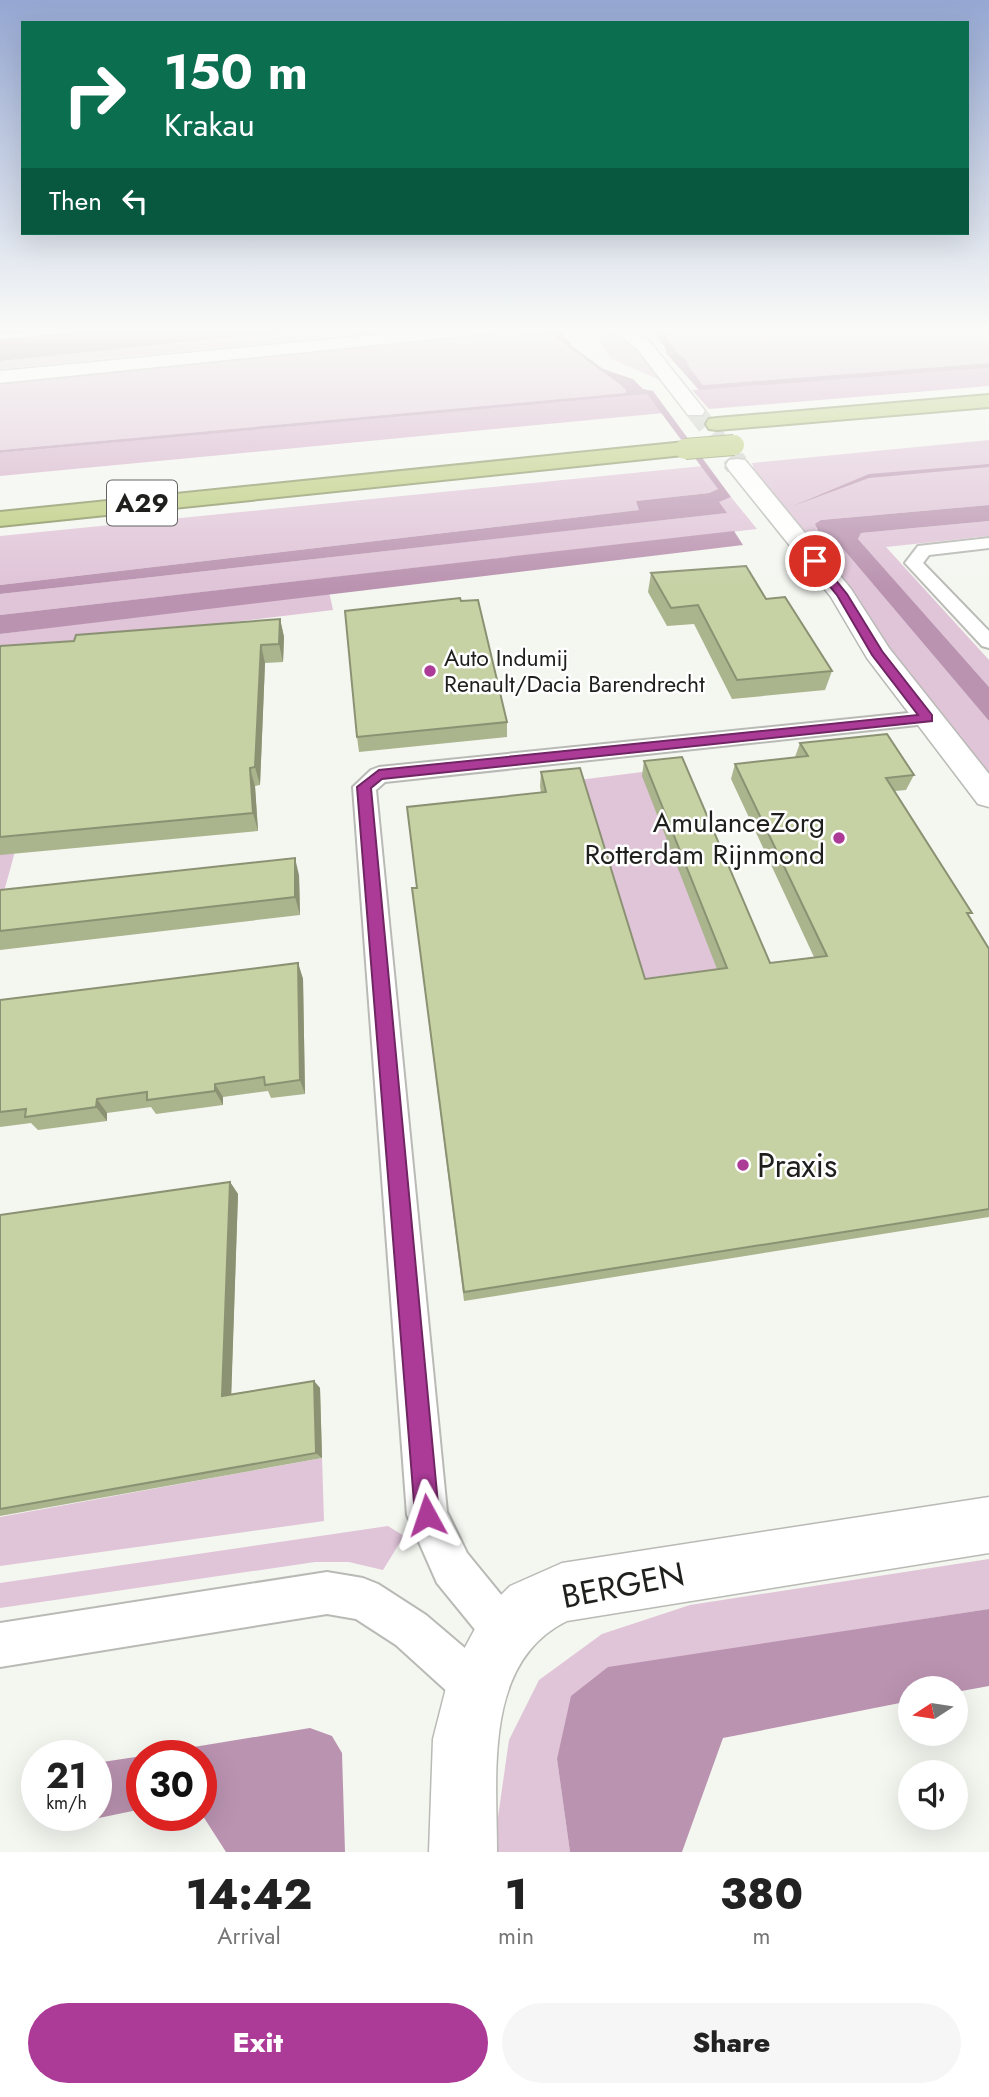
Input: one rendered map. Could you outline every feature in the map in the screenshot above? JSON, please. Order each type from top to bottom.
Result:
[{"type":"highway","name":"A29","points":[[0,519],[285,488],[717,424],[830,414]]},
{"type":"highway","points":[[873,432],[989,422]]},
{"type":"highway","name":"A29","points":[[687,429],[735,455],[762,442]]},
{"type":"street","points":[[680,414],[687,429]]},
{"type":"street","points":[[735,455],[842,594],[867,639],[989,796]]},
{"type":"street","points":[[989,543],[923,550],[914,563],[989,642]]},
{"type":"street","points":[[505,1633],[452,1568],[427,1515],[364,787],[379,775],[928,718]]},
{"type":"street","name":"BERGEN","points":[[463,1852],[465,1739],[477,1688],[505,1633],[531,1607],[562,1592],[989,1525]]},
{"type":"street","points":[[0,1645],[327,1593],[363,1599],[411,1630],[477,1688]]},
{"type":"shaded area","points":[[0,414],[390,414],[0,450]]},
{"type":"shaded area","points":[[390,414],[423,414],[0,453],[0,450]]},
{"type":"shaded area","points":[[417,414],[649,414],[0,476],[0,453]]},
{"type":"shaded area","points":[[662,414],[670,414],[731,497],[719,502],[727,513],[0,594],[0,585],[639,510],[636,501],[709,493],[718,489]]},
{"type":"shaded area","points":[[989,440],[989,505],[821,520],[816,528],[819,533],[839,544],[989,721],[989,779],[755,473],[752,463]]},
{"type":"shaded area","points":[[989,464],[989,467],[869,478],[793,506],[869,474]]},
{"type":"shaded area","points":[[703,466],[718,489],[709,493],[636,501],[640,510],[0,585],[0,536]]},
{"type":"shaded area","points":[[731,497],[757,529],[0,615],[0,594],[726,513],[718,502]]},
{"type":"shaded area","points":[[989,505],[989,521],[861,533],[858,539],[989,687],[989,721],[839,544],[819,533],[815,524],[821,520]]},
{"type":"shaded area","points":[[989,521],[989,536],[886,547],[989,660],[989,687],[858,539],[861,533]]},
{"type":"shaded area","points":[[734,531],[743,545],[0,634],[0,615]]},
{"type":"shaded area","points":[[329,592],[333,610],[73,641],[0,906],[0,634]]},
{"type":"shaded area","points":[[666,769],[740,966],[591,985],[579,780]]},
{"type":"shaded area","points":[[322,1458],[324,1521],[0,1566],[0,1517]]},
{"type":"shaded area","points":[[388,1526],[404,1536],[383,1570],[349,1562],[315,1562],[0,1608],[0,1583]]},
{"type":"shaded area","points":[[989,1559],[989,1609],[608,1668],[557,1759],[570,1852],[493,1852],[509,1740],[539,1680],[602,1634],[690,1605]]},
{"type":"shaded area","points":[[989,1609],[989,1686],[968,1690],[968,1676],[898,1676],[898,1703],[723,1738],[682,1852],[570,1852],[557,1759],[571,1696],[608,1667]]},
{"type":"shaded area","points":[[310,1728],[332,1736],[342,1753],[345,1852],[226,1852],[213,1831],[217,1831],[217,1743]]},
{"type":"shaded area","points":[[126,1758],[126,1812],[112,1815],[112,1761]]},
{"type":"building","points":[[746,566],[766,599],[785,597],[832,671],[737,680],[698,605],[671,608],[651,573]]},
{"type":"building","points":[[460,598],[461,601],[478,600],[507,722],[357,737],[345,611]]},
{"type":"building","points":[[280,619],[279,644],[261,645],[255,767],[250,768],[253,813],[0,837],[0,646],[74,641],[76,635]]},
{"type":"building","points":[[887,734],[914,775],[886,778],[972,913],[967,913],[989,949],[989,1209],[464,1292],[412,888],[417,888],[407,807],[546,792],[541,772],[580,768],[645,979],[727,968],[644,761],[682,757],[770,963],[827,956],[735,764],[808,756],[800,743]]},
{"type":"building","points":[[295,858],[295,897],[0,931],[0,890]]},
{"type":"building","points":[[298,963],[300,1080],[265,1085],[264,1077],[215,1084],[215,1091],[147,1100],[147,1092],[97,1099],[96,1107],[25,1117],[26,1109],[0,1112],[0,1000]]},
{"type":"building","points":[[230,1182],[222,1396],[314,1381],[316,1453],[0,1509],[0,1215]]},
{"type":"tunnel","points":[[698,414],[735,462]]},
{"type":"tunnel","points":[[733,460],[737,465]]},
{"type":"place","name":"Auto Indumij Renault/Dacia Barendrecht","points":[[430,671]]},
{"type":"place","name":"AmulanceZorg Rotterdam Rijnmond","points":[[839,838]]},
{"type":"place","name":"Praxis","points":[[743,1165]]},
{"type":"route","points":[[427,1515],[364,787],[379,775],[928,718],[867,639],[842,594],[815,561]]}]
